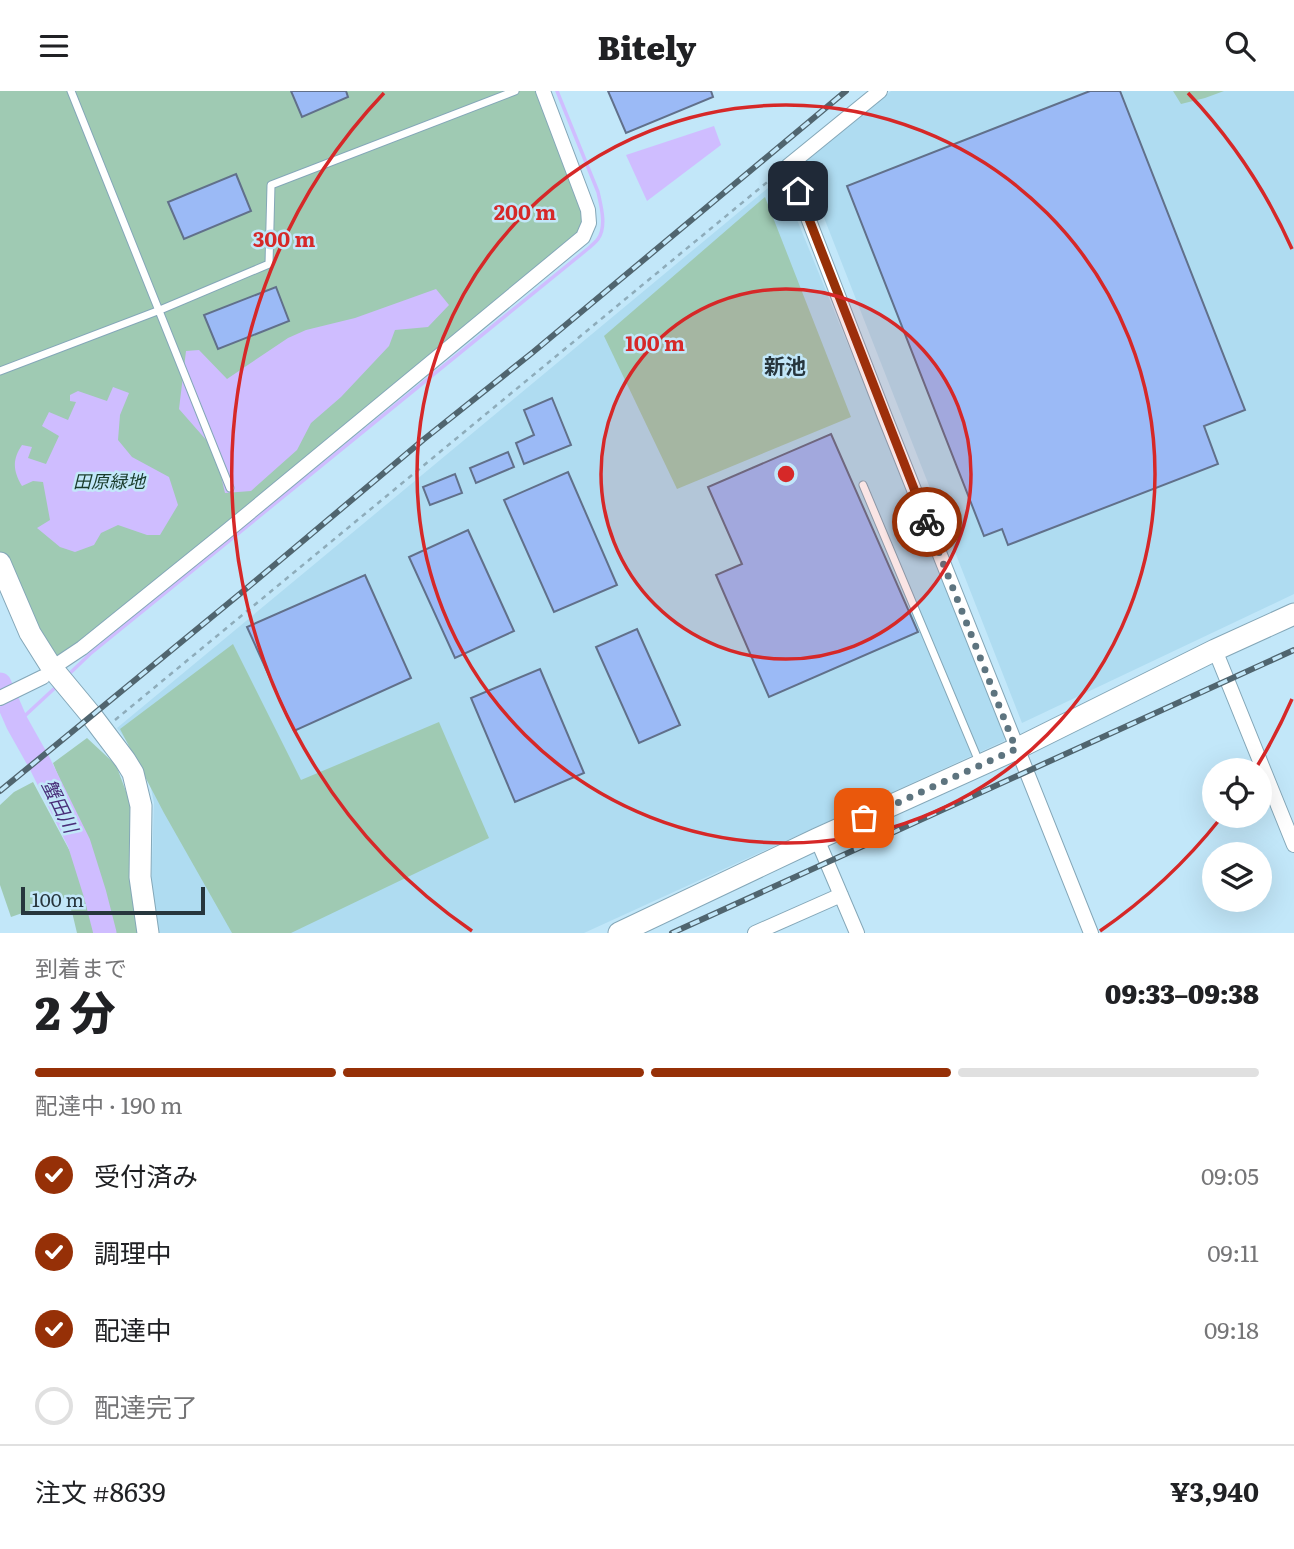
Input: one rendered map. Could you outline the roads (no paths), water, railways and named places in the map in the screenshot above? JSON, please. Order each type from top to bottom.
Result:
[{"type":"street","points":[[0,698],[47,672],[82,648],[583,237],[589,223],[589,210],[543,91]]},
{"type":"street","points":[[880,91],[788,166],[1016,749],[1091,933]]},
{"type":"street","points":[[0,563],[47,672],[75,697],[133,773],[141,806],[140,877],[148,933]]},
{"type":"street","points":[[619,933],[1016,749],[1215,650],[1294,614]]},
{"type":"street","points":[[1215,650],[1294,845]]},
{"type":"street","points":[[817,839],[857,933]]},
{"type":"street","points":[[755,933],[841,895]]},
{"type":"lane","points":[[71,91],[230,488]]},
{"type":"lane","points":[[0,371],[160,310],[268,264],[271,185],[515,91]]},
{"type":"lane","points":[[863,485],[980,765]]},
{"type":"waterway","points":[[67,676],[90,654],[597,240],[603,222],[598,192],[557,91]]},
{"type":"waterway","name":"蟹田川","points":[[0,684],[17,723],[79,843],[105,933]]},
{"type":"waterway","points":[[17,723],[57,686]]},
{"type":"railway","points":[[0,791],[846,91]]},
{"type":"railway","points":[[672,933],[1294,650]]},
{"type":"district","name":"新池","points":[[785,367]]},
{"type":"park label","name":"田原緑地","points":[[109,482]]}]
